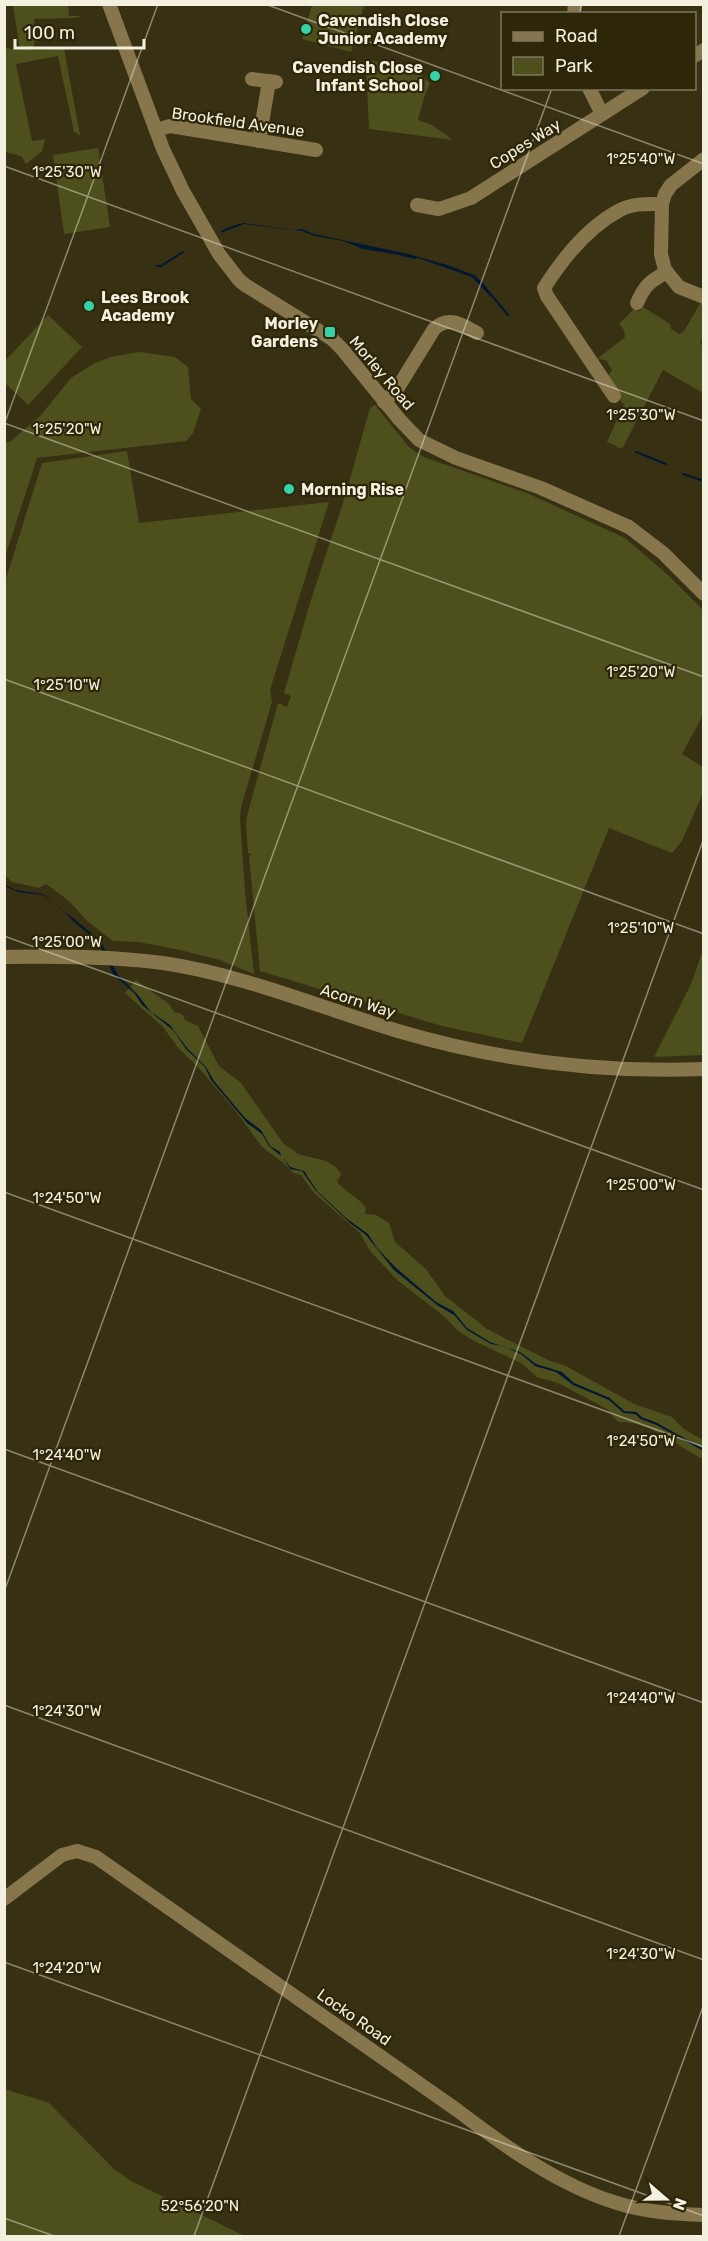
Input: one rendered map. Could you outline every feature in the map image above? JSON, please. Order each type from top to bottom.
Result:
[{"type":"street","name":"Morley Road","points":[[109,4],[156,130],[183,190],[219,254],[239,280],[332,339],[342,348],[407,429],[419,440],[434,448],[560,495],[634,530],[663,553],[704,594]]},
{"type":"street","points":[[252,79],[273,82],[259,141]]},
{"type":"street","points":[[590,90],[602,114]]},
{"type":"street","name":"Copes Way","points":[[417,205],[439,209],[471,198],[640,90]]},
{"type":"street","name":"Brookfield Avenue","points":[[156,130],[170,126],[316,150]]},
{"type":"street","points":[[704,159],[670,185],[662,204],[661,254],[667,272],[679,287],[704,297]]},
{"type":"street","points":[[614,396],[602,369],[544,288],[568,253],[590,232],[621,209],[641,203],[662,204]]},
{"type":"street","points":[[637,303],[643,289],[651,281],[667,272]]},
{"type":"street","points":[[384,402],[397,389],[434,329],[440,324],[456,322],[477,333]]},
{"type":"street","name":"Acorn Way","points":[[4,957],[106,958],[164,963],[257,986],[399,1032],[503,1055],[634,1069],[704,1069]]},
{"type":"street","name":"Locko Road","points":[[4,1899],[62,1855],[77,1851],[96,1857],[498,2141],[532,2162],[587,2191],[620,2204],[664,2213],[704,2215]]},
{"type":"green space","points":[[13,5],[68,5],[69,16],[83,16],[34,19],[37,42],[34,42],[34,50],[64,49],[80,135],[74,132],[58,56],[16,64],[32,141],[45,139],[42,151],[26,164],[21,156],[6,152],[5,158],[5,48],[20,50]]},
{"type":"green space","points":[[312,5],[364,5],[351,52],[302,39]]},
{"type":"green space","points":[[369,60],[415,70],[430,83],[418,120],[432,125],[453,140],[369,129],[366,62],[369,63]]},
{"type":"green space","points":[[98,148],[110,227],[64,234],[53,155]]},
{"type":"green space","points":[[701,302],[703,304],[703,337],[700,343],[703,346],[703,393],[663,370],[622,449],[607,442],[624,404],[617,397],[608,376],[612,370],[606,360],[597,359],[625,337],[624,330],[619,324],[634,309],[639,311],[643,307],[670,324],[671,329],[679,334],[684,331]]},
{"type":"green space","points":[[48,315],[82,347],[28,405],[5,383],[5,361]]},
{"type":"green space","points":[[139,352],[175,357],[188,367],[191,399],[201,409],[193,433],[186,441],[37,458],[5,557],[5,443],[11,441],[41,415],[71,378],[95,363],[111,357]]},
{"type":"green space","points":[[375,405],[409,447],[424,457],[529,494],[625,538],[668,575],[703,610],[703,715],[682,754],[703,767],[703,793],[682,841],[672,853],[609,828],[522,1043],[442,1026],[260,971],[249,856],[252,854],[248,853],[247,816],[278,703],[287,707],[291,696],[284,693],[370,408]]},
{"type":"green space","points":[[127,451],[139,523],[329,502],[270,690],[272,702],[241,807],[245,891],[254,974],[220,960],[180,950],[139,942],[113,941],[87,921],[69,901],[46,884],[39,888],[12,882],[5,875],[5,582],[42,463]]},
{"type":"green space","points":[[703,950],[703,1055],[654,1057],[691,984]]},
{"type":"green space","points":[[136,980],[169,1004],[174,1012],[182,1014],[185,1020],[198,1026],[219,1066],[241,1083],[283,1143],[298,1154],[326,1161],[336,1167],[341,1174],[337,1182],[363,1204],[366,1208],[365,1214],[376,1215],[389,1223],[395,1242],[426,1269],[445,1296],[487,1329],[550,1361],[566,1366],[634,1404],[672,1417],[684,1429],[703,1440],[703,1459],[652,1430],[618,1422],[607,1409],[558,1383],[537,1377],[521,1363],[474,1341],[458,1331],[445,1317],[397,1280],[370,1251],[360,1233],[314,1193],[301,1175],[293,1173],[262,1147],[235,1110],[179,1049],[163,1027],[125,993]]},
{"type":"green space","points":[[5,2089],[49,2103],[114,2169],[131,2181],[245,2236],[5,2236]]},
{"type":"water","points":[[243,223],[302,229],[314,234],[408,254],[447,265],[474,275],[483,283],[491,297],[472,277],[418,258],[363,249],[343,241],[315,236],[302,231],[244,224],[222,233],[221,231]]},
{"type":"water","points":[[4,884],[15,890],[43,894],[55,904],[43,895],[18,892]]},
{"type":"water","points":[[63,910],[100,940],[118,975],[137,994],[151,1012],[170,1025],[187,1048],[206,1067],[214,1081],[245,1118],[261,1130],[270,1146],[280,1152],[281,1156],[269,1146],[262,1134],[247,1123],[211,1080],[205,1067],[186,1049],[174,1031],[142,1005],[135,994],[113,974],[98,941]]},
{"type":"water","points":[[283,1157],[290,1167],[304,1171],[317,1191],[346,1218],[368,1234],[377,1248],[395,1267],[436,1302],[453,1311],[467,1328],[501,1346],[491,1344],[467,1330],[454,1315],[437,1305],[394,1270],[366,1235],[350,1223],[316,1191],[302,1171],[290,1169]]},
{"type":"water","points":[[506,1347],[520,1352],[536,1364],[562,1372],[574,1383],[610,1398],[609,1400],[573,1385],[556,1372],[535,1366],[521,1354]]},
{"type":"waterway","points":[[225,230],[239,225]]},
{"type":"waterway","points":[[157,266],[161,266],[183,252]]},
{"type":"waterway","points":[[402,255],[415,258]]},
{"type":"waterway","points":[[483,285],[508,315]]},
{"type":"waterway","points":[[636,452],[666,464]]},
{"type":"waterway","points":[[683,474],[704,481]]},
{"type":"waterway","points":[[608,1398],[624,1412],[636,1413],[641,1418],[657,1424],[704,1450]]},
{"type":"place","name":"Cavendish Close Junior Academy","points":[[306,29]]},
{"type":"place","name":"Cavendish Close Infant School","points":[[435,76]]},
{"type":"place","name":"Lees Brook Academy","points":[[89,306]]},
{"type":"place","name":"Morley Gardens","points":[[330,332]]},
{"type":"place","name":"Morning Rise","points":[[289,489]]}]
